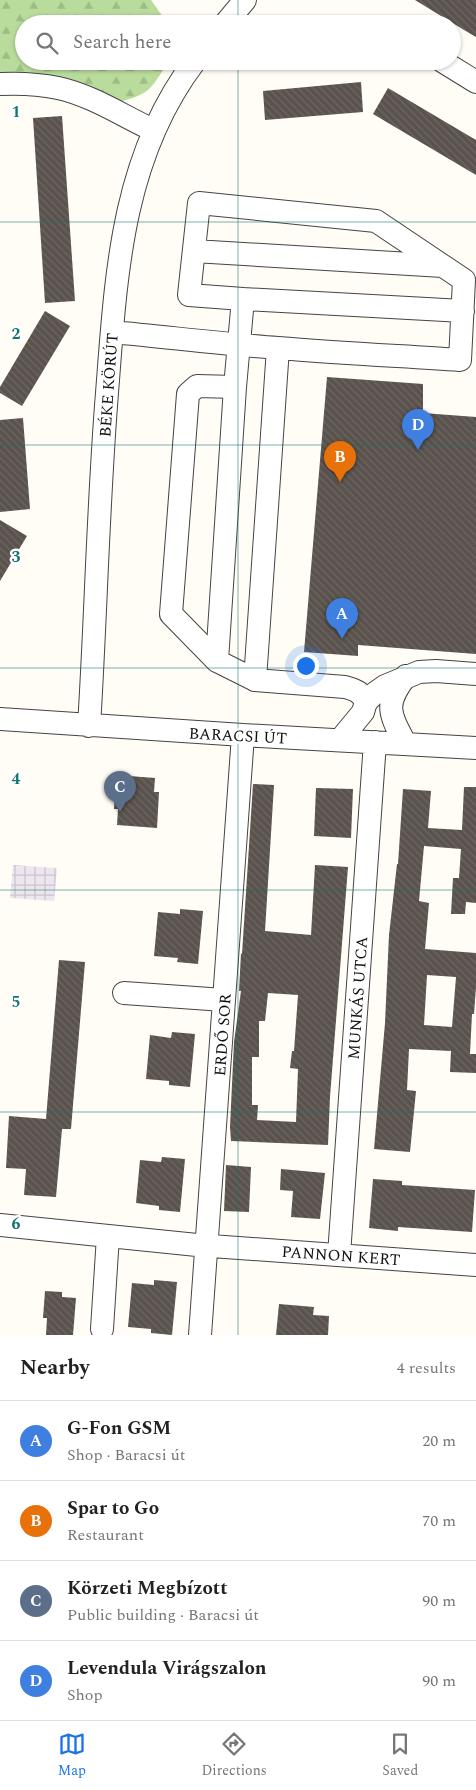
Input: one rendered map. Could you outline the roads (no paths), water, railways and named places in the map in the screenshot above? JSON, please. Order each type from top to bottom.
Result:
[{"type":"street","points":[[232,15],[243,1]]},
{"type":"street","name":"BÉKE KÖRÚT","points":[[89,726],[104,441],[119,256],[139,172],[153,130],[190,70]]},
{"type":"street","points":[[457,70],[476,82]]},
{"type":"street","points":[[0,84],[35,84],[59,88],[80,95],[153,130]]},
{"type":"street","points":[[112,332],[240,345],[468,362],[463,311],[470,284],[376,221],[199,203],[190,295],[463,311]]},
{"type":"street","points":[[194,251],[443,266]]},
{"type":"street","points":[[217,661],[235,388],[243,299]]},
{"type":"street","points":[[255,680],[278,348]]},
{"type":"street","points":[[235,388],[197,386],[188,394],[170,614],[217,661],[255,680],[345,687],[357,690],[366,702]]},
{"type":"street","points":[[340,740],[363,712],[366,702],[375,692],[385,686],[419,672],[436,671],[476,674]]},
{"type":"street","points":[[405,743],[394,723],[391,700],[396,689],[406,676]]},
{"type":"street","name":"BARACSI ÚT","points":[[0,719],[89,726],[476,748]]},
{"type":"street","name":"ERDŐ SOR","points":[[200,1335],[243,735]]},
{"type":"street","name":"MUNKÁS UTCA","points":[[339,1255],[375,742]]},
{"type":"street","points":[[124,993],[224,1000]]},
{"type":"street","name":"PANNON KERT","points":[[0,1225],[207,1245],[476,1265]]},
{"type":"street","points":[[102,1329],[108,1236]]},
{"type":"place","name":"Levendula Virágszalon","points":[[418,450]]},
{"type":"place","name":"Spar to Go","points":[[340,482]]},
{"type":"place","name":"G-Fon GSM","points":[[342,639]]},
{"type":"place","name":"Körzeti Megbízott","points":[[120,812]]}]
